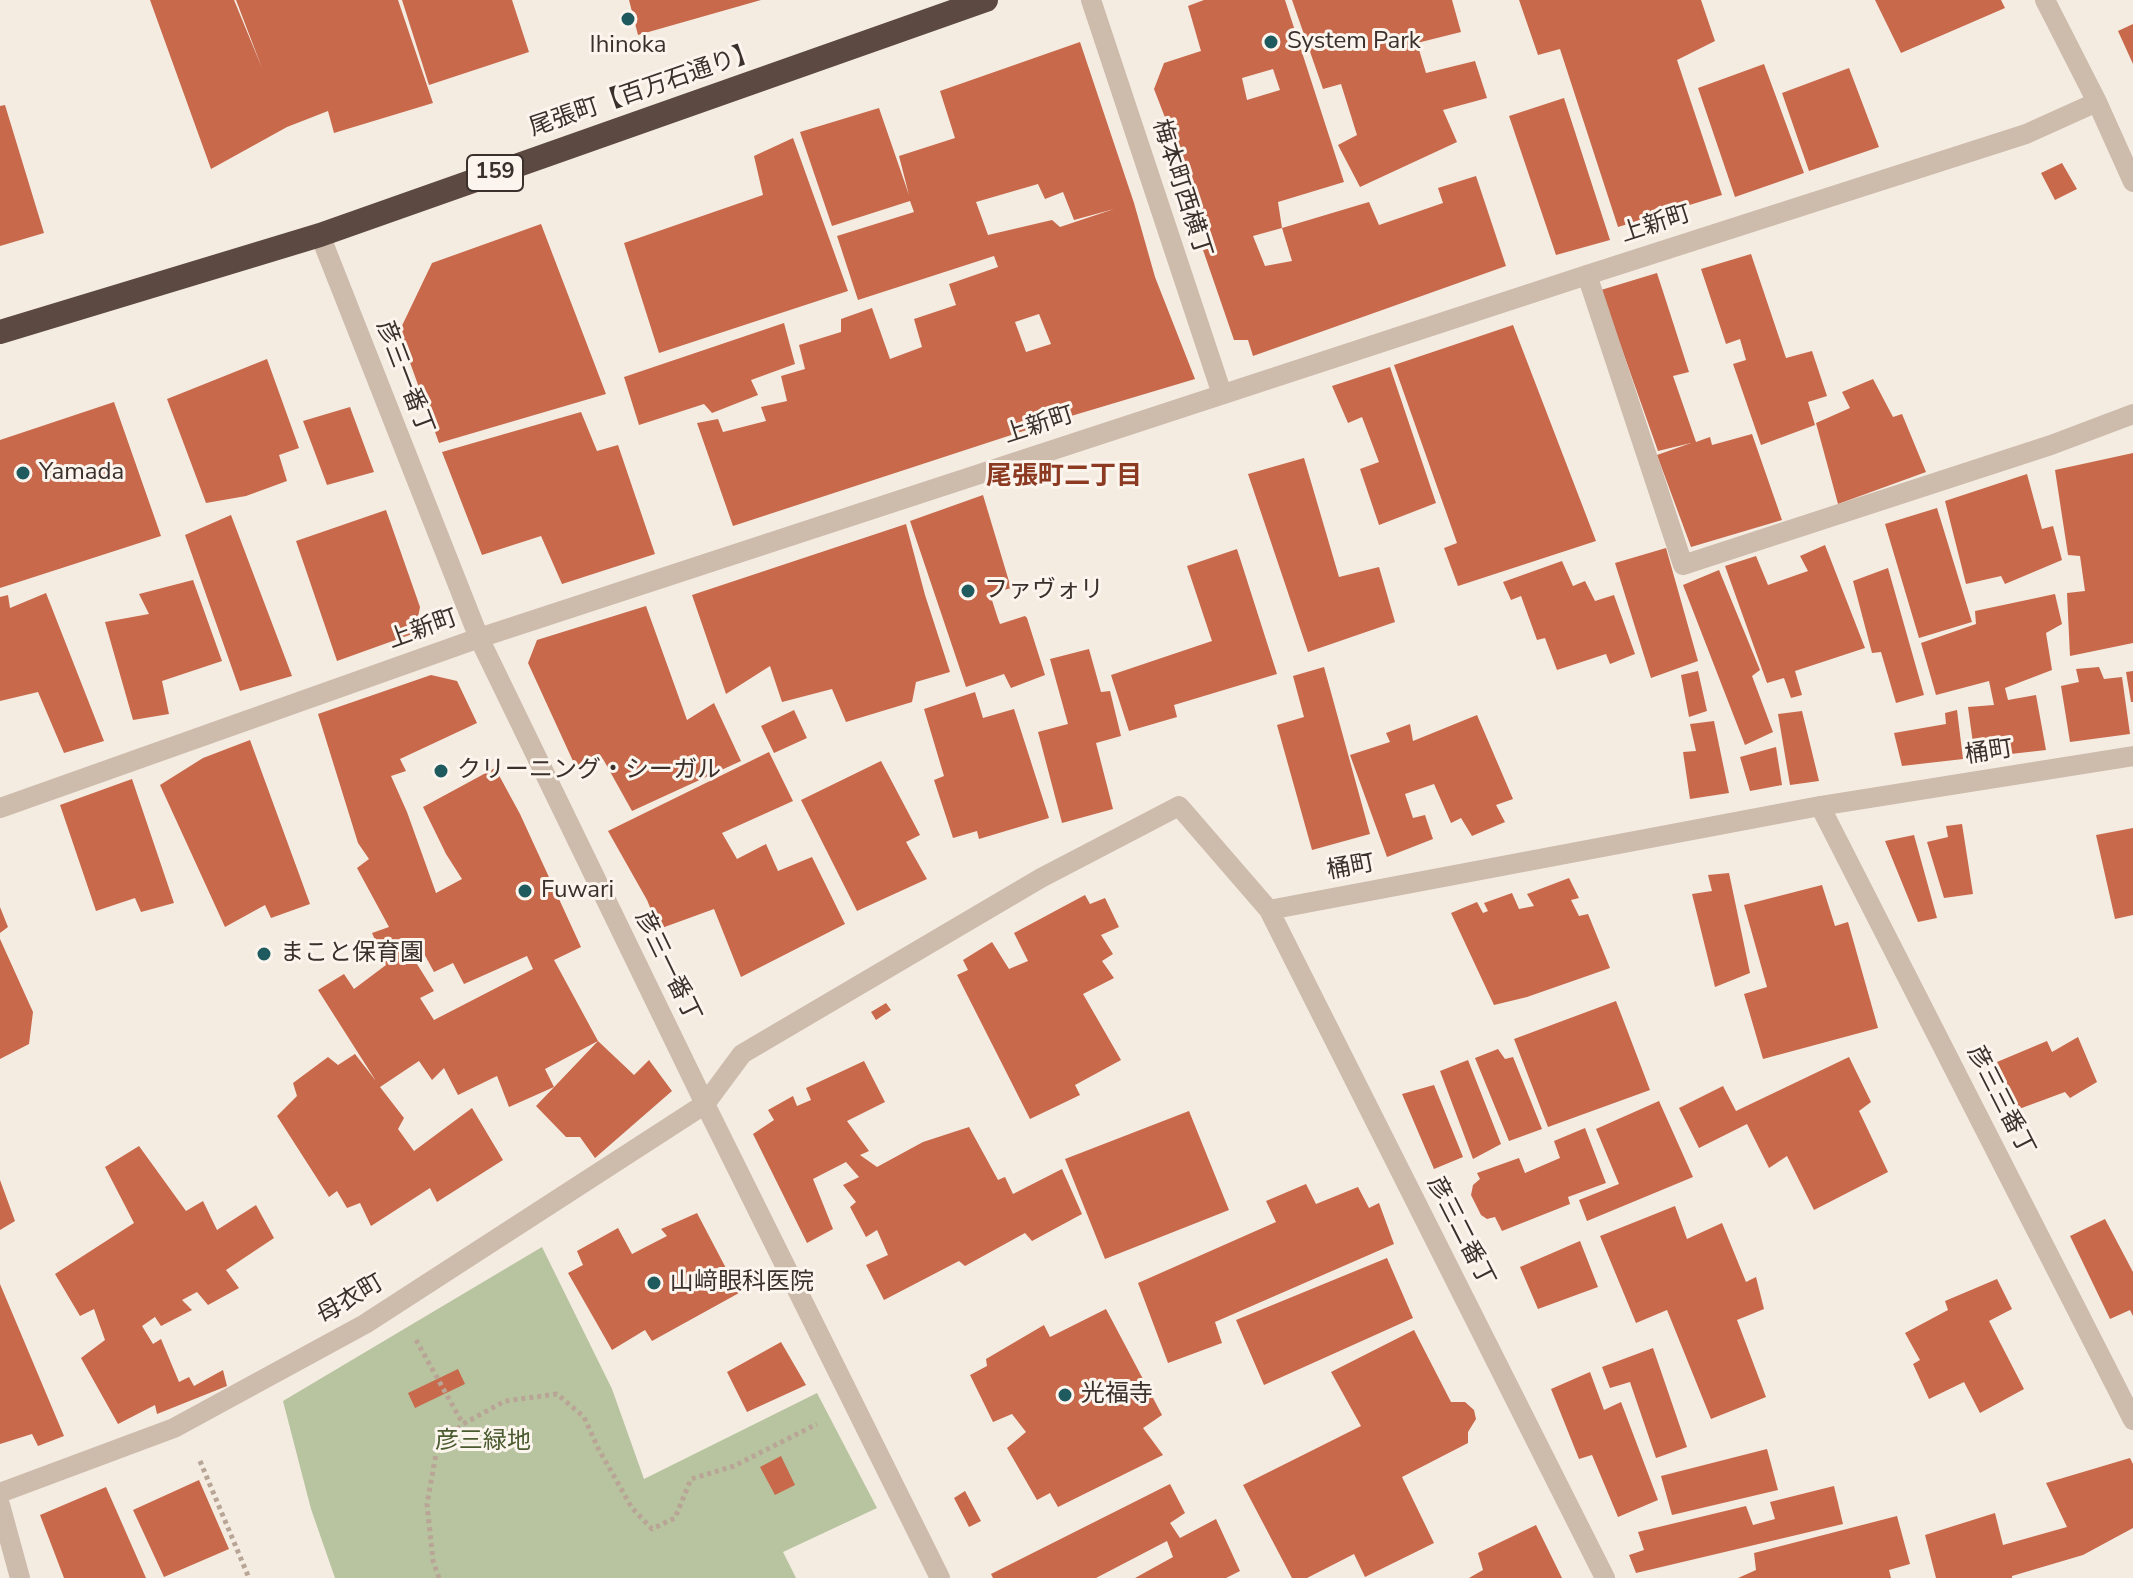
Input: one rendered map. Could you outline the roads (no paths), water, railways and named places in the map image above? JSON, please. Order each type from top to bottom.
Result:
[{"type":"highway","name":"尾張町【百万石通り】","points":[[0,332],[320,235],[986,0]]},
{"type":"street","name":"梅本町西横丁","points":[[1091,0],[1222,394]]},
{"type":"street","points":[[2045,0],[2097,102],[2133,182]]},
{"type":"street","name":"上新町","points":[[0,808],[479,638],[2026,134],[2097,102]]},
{"type":"street","name":"彦三一番丁","points":[[320,235],[479,638],[940,1578]]},
{"type":"street","points":[[1587,275],[1683,565],[2051,445],[2133,414]]},
{"type":"street","name":"桶町","points":[[1269,910],[1820,806],[2133,756]]},
{"type":"street","points":[[705,1104],[742,1054],[1041,878],[1179,806],[1269,910]]},
{"type":"street","name":"彦三三番丁","points":[[1820,806],[2133,1420]]},
{"type":"street","name":"彦三二番丁","points":[[1269,910],[1605,1578]]},
{"type":"street","name":"母衣町","points":[[0,1493],[184,1423],[365,1324],[705,1104]]},
{"type":"street","points":[[0,1505],[20,1578]]},
{"type":"place","name":"Ihinoka","points":[[628,19]]},
{"type":"place","name":"System Park","points":[[1271,42]]},
{"type":"place","name":"Yamada","points":[[23,473]]},
{"type":"place","name":"ファヴォリ","points":[[968,591]]},
{"type":"place","name":"クリーニング・シーガル","points":[[441,771]]},
{"type":"place","name":"Fuwari","points":[[525,891]]},
{"type":"place","name":"まこと保育園","points":[[264,954]]},
{"type":"place","name":"山﨑眼科医院","points":[[654,1283]]},
{"type":"place","name":"光福寺","points":[[1065,1395]]},
{"type":"district","name":"尾張町二丁目","points":[[1064,478]]},
{"type":"park label","name":"彦三緑地","points":[[483,1442]]}]
